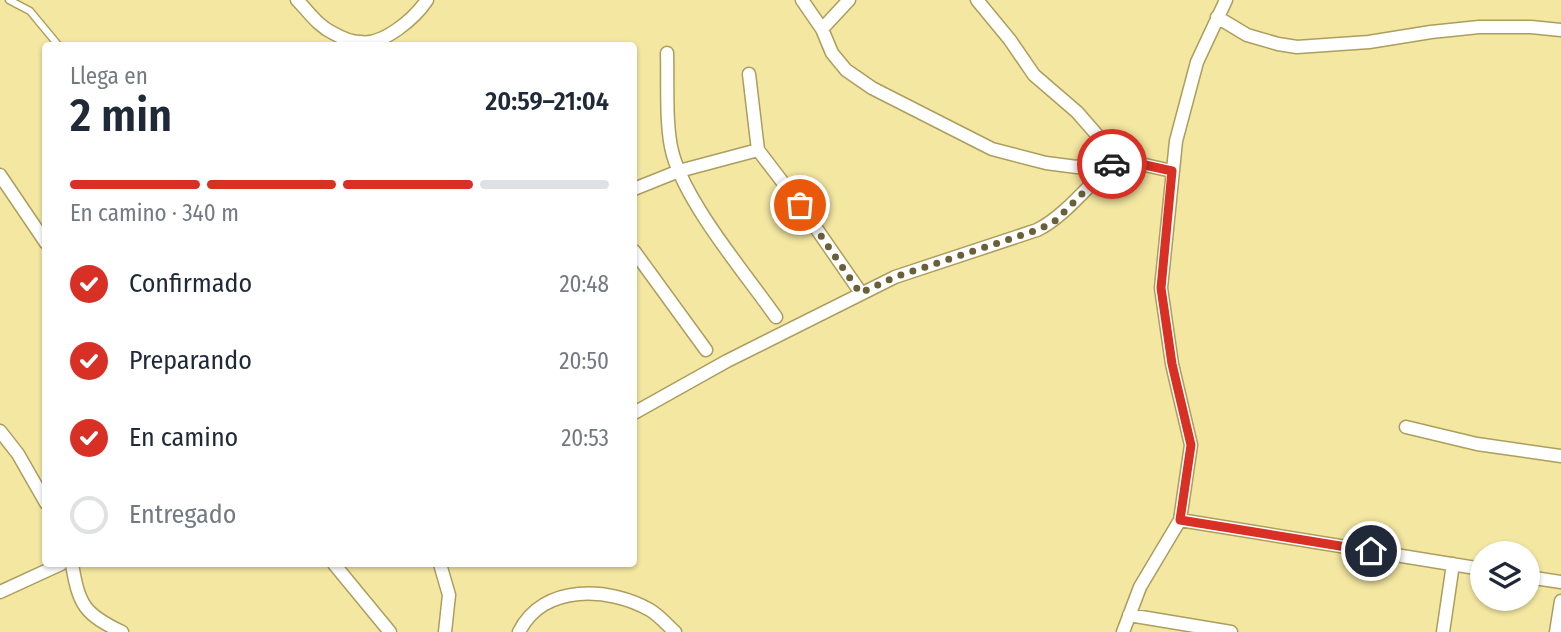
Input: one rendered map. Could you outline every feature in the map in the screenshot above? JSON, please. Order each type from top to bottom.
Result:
[{"type":"street","points":[[297,0],[312,18],[333,33],[357,42]]},
{"type":"street","points":[[366,42],[377,40],[401,27],[427,0]]},
{"type":"street","points":[[802,0],[822,29],[832,53],[846,70],[884,95],[992,149],[1046,163],[1077,167],[1118,159],[1172,171]]},
{"type":"street","points":[[822,29],[849,0]]},
{"type":"street","points":[[977,0],[1034,75],[1077,112],[1118,159]]},
{"type":"street","points":[[1123,632],[1140,587],[1180,520],[1191,445],[1172,364],[1161,288],[1175,141],[1197,62],[1226,0]]},
{"type":"street","points":[[1217,17],[1247,35],[1297,47],[1369,42],[1479,27],[1561,30]]},
{"type":"street","points":[[667,53],[670,141],[679,171],[702,212],[776,317]]},
{"type":"street","points":[[749,74],[758,150],[800,205],[860,293]]},
{"type":"street","points":[[637,188],[679,171],[758,150]]},
{"type":"street","points":[[637,411],[727,361],[895,277],[1054,222],[1118,159]]},
{"type":"street","points":[[0,175],[42,237]]},
{"type":"street","points":[[637,255],[706,350]]},
{"type":"street","points":[[1406,427],[1477,444],[1561,456]]},
{"type":"street","points":[[0,430],[18,454],[42,496]]},
{"type":"street","points":[[1180,520],[1470,567]]},
{"type":"street","points":[[1443,632],[1453,564]]},
{"type":"street","points":[[0,592],[54,567]]},
{"type":"street","points":[[73,567],[85,610],[97,620],[122,632]]},
{"type":"street","points":[[336,567],[390,632]]},
{"type":"street","points":[[441,567],[449,596],[445,632]]},
{"type":"street","points":[[1540,578],[1561,582]]},
{"type":"street","points":[[519,632],[528,618],[549,602],[591,593],[619,597],[640,605],[658,615],[676,632]]},
{"type":"street","points":[[1556,632],[1561,601]]},
{"type":"street","points":[[1129,615],[1231,632]]},
{"type":"lane","points":[[9,0],[30,11],[56,42]]},
{"type":"way so far","points":[[800,205],[860,293],[895,277],[1054,222],[1112,164]]},
{"type":"route","points":[[1112,164],[1118,159],[1172,171],[1161,288],[1172,364],[1191,445],[1180,520],[1371,551]]}]
